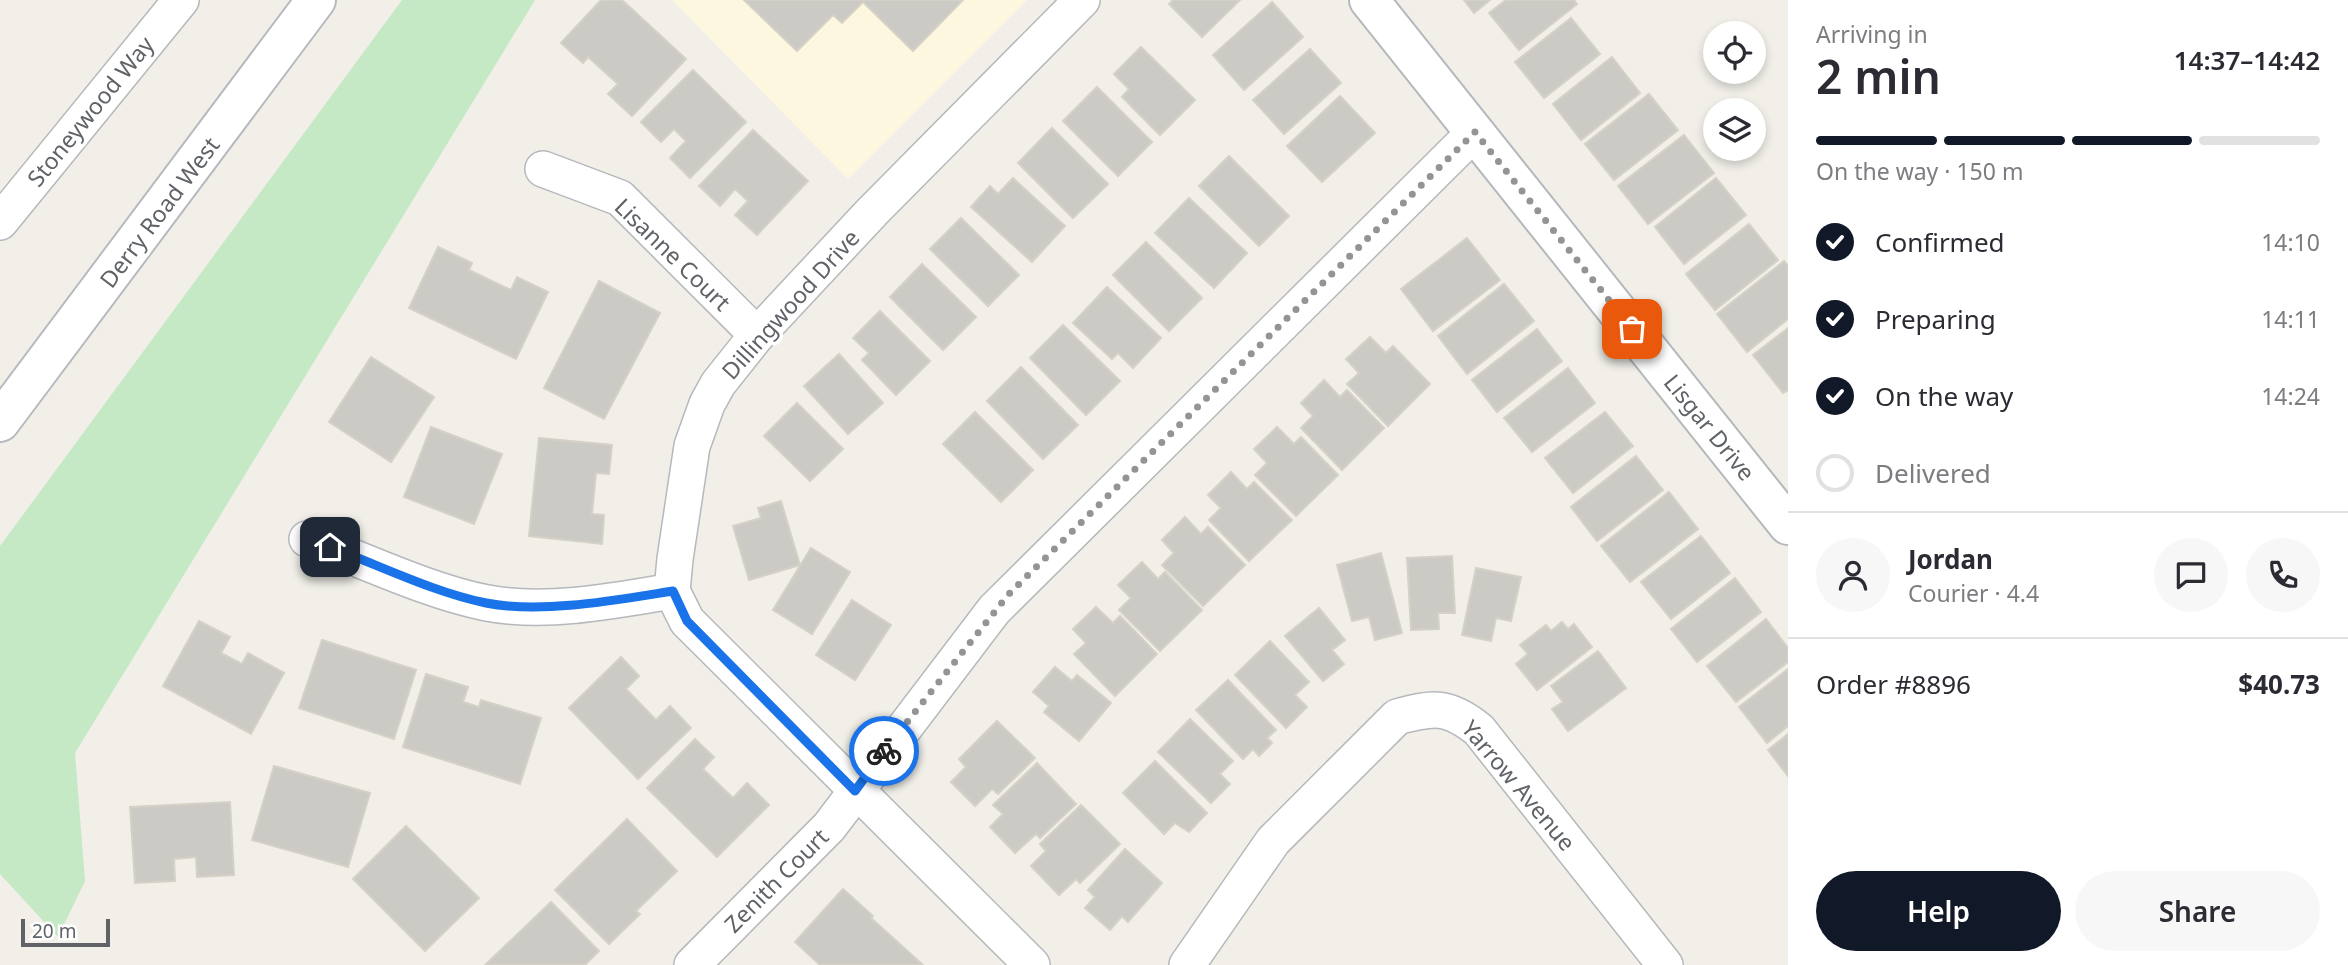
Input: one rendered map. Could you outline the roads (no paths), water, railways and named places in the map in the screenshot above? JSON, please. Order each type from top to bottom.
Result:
[{"type":"street","name":"Stoneywood Way","points":[[0,222],[181,0]]},
{"type":"street","name":"Derry Road West","points":[[0,422],[316,0]]},
{"type":"street","name":"Dillingwood Drive","points":[[673,591],[687,474],[699,424],[718,384],[757,335],[872,212],[1082,0]]},
{"type":"street","name":"Lisgar Drive","points":[[1369,0],[1788,525]]},
{"type":"street","name":"Zenith Court","points":[[692,965],[829,827],[994,610],[1475,132]]},
{"type":"street","name":"Lisanne Court","points":[[543,169],[620,198],[757,335]]},
{"type":"street","points":[[307,539],[454,594],[487,603],[520,607],[630,598],[673,591],[687,621],[1032,965]]},
{"type":"street","name":"Yarrow Avenue","points":[[1187,965],[1273,841],[1397,717],[1424,709],[1457,712],[1479,730],[1665,965]]}]
